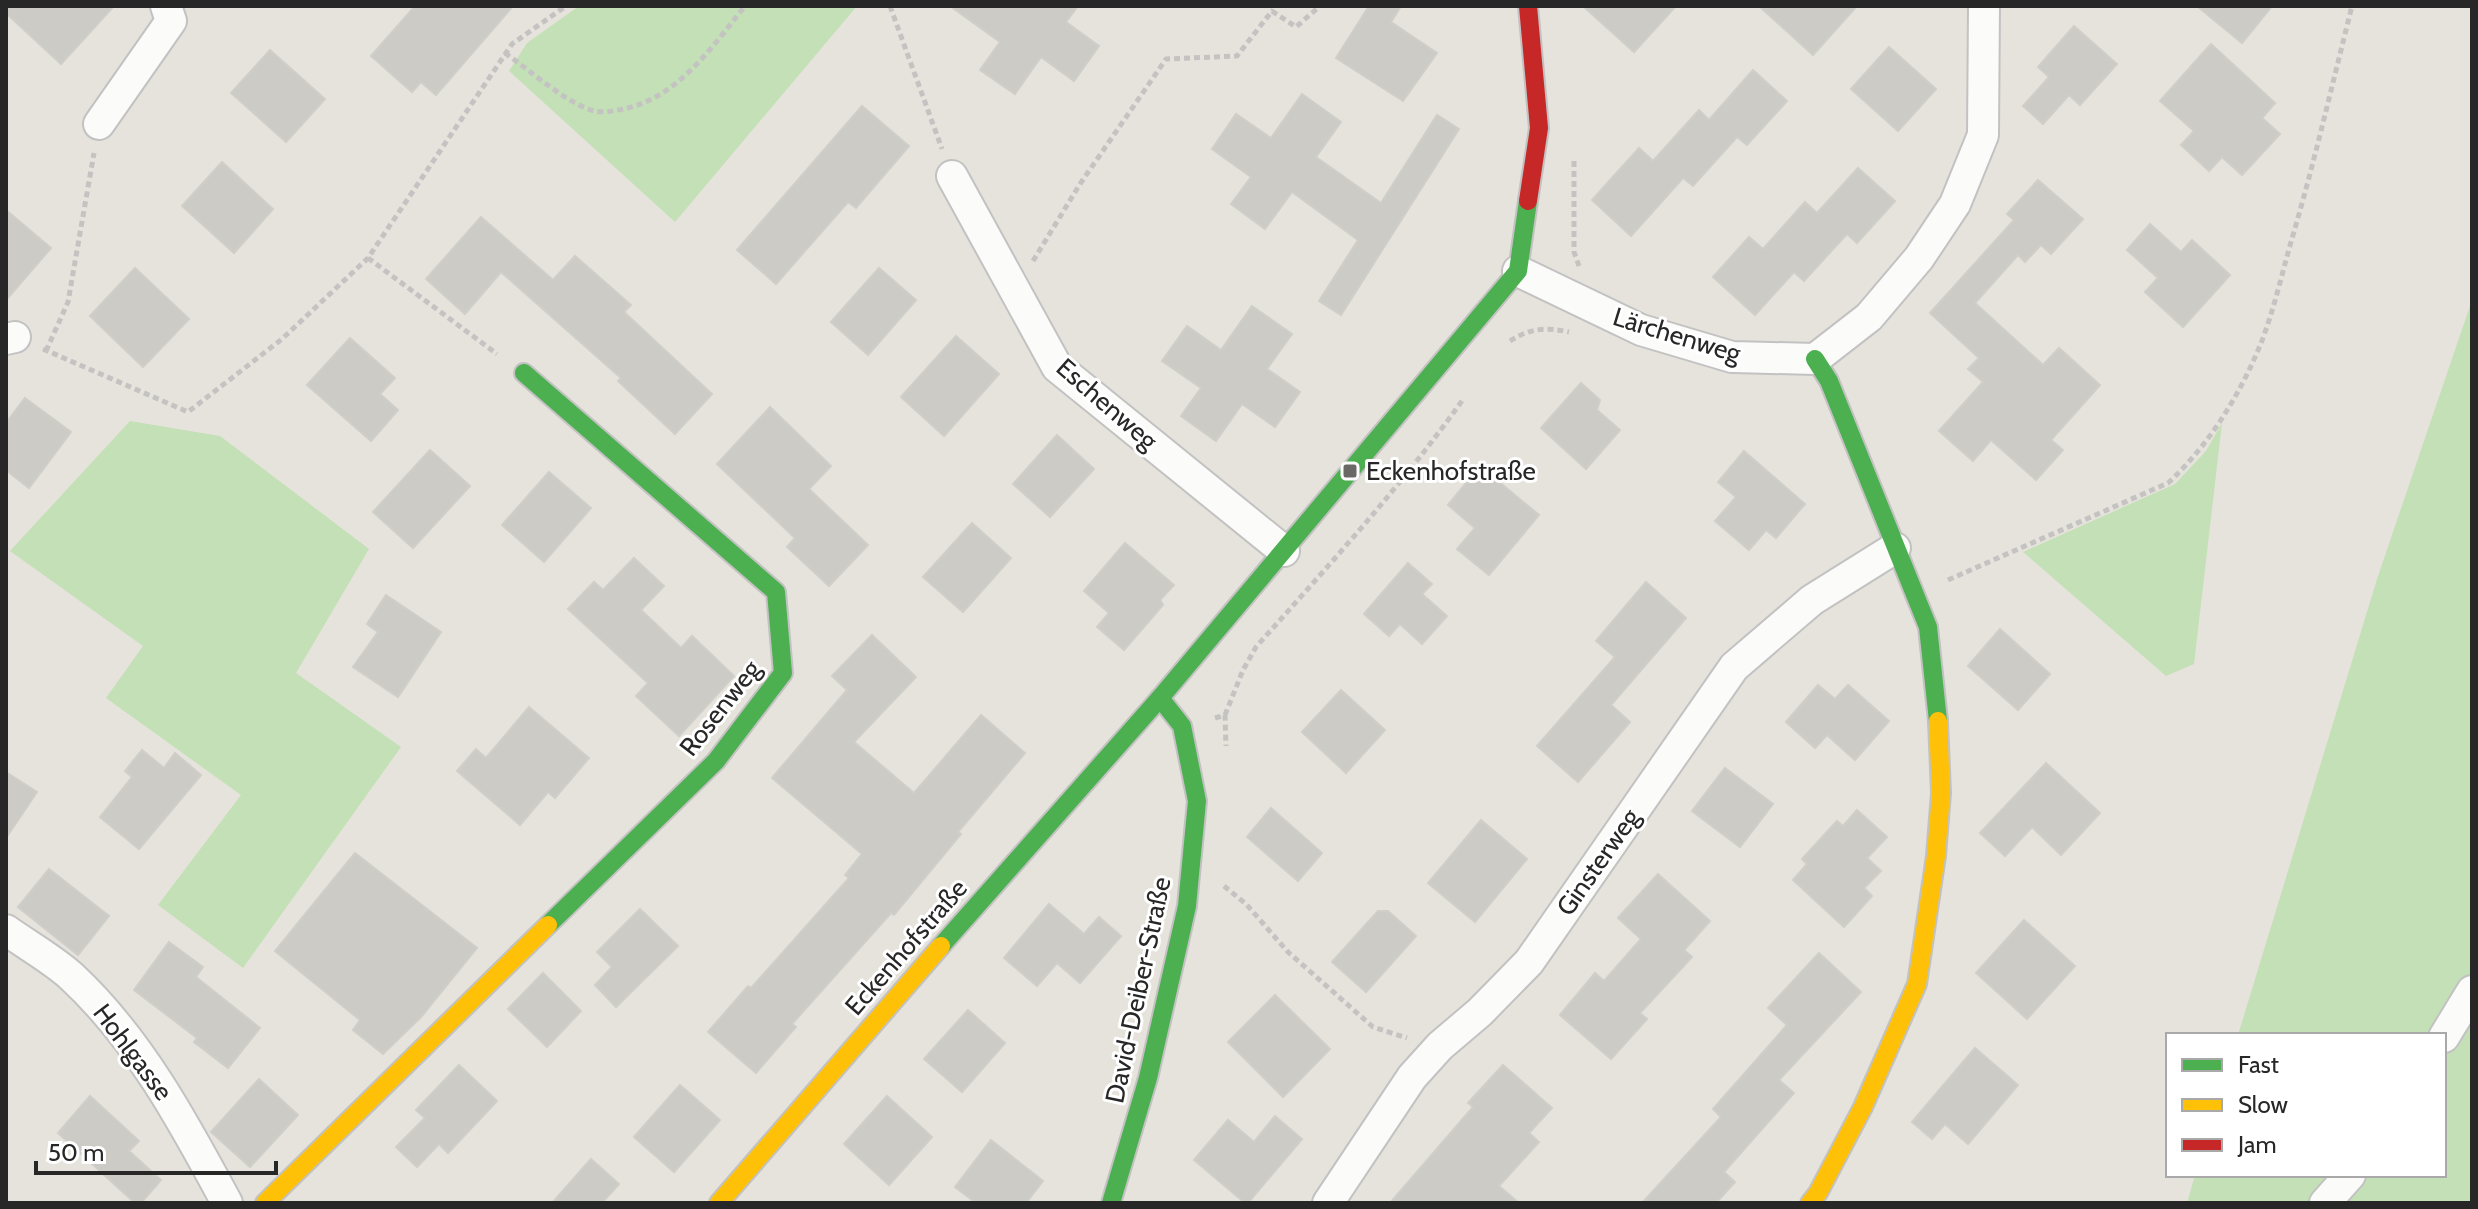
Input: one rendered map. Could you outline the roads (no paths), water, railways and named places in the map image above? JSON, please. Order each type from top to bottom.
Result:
[{"type":"street","points":[[99,124],[171,21],[166,6]]},
{"type":"street","points":[[1518,271],[1539,128],[1528,6]]},
{"type":"street","points":[[1810,1203],[1863,1107],[1917,984],[1936,856],[1941,793],[1938,708],[1928,627],[1829,381],[1815,359],[1869,317],[1919,258],[1955,204],[1983,135],[1984,6]]},
{"type":"street","name":"Eschenweg","points":[[952,176],[1057,367],[1284,551]]},
{"type":"street","name":"Lärchenweg","points":[[1518,271],[1641,330],[1732,357],[1815,359]]},
{"type":"street","name":"Eckenhofstraße","points":[[719,1203],[1160,698],[1518,271]]},
{"type":"street","name":"Rosenweg","points":[[265,1203],[716,761],[783,673],[776,592],[524,373]]},
{"type":"street","name":"Ginsterweg","points":[[1328,1203],[1412,1077],[1440,1046],[1480,1012],[1529,962],[1734,667],[1812,600],[1895,548]]},
{"type":"street","name":"David-Deiber-Straße","points":[[1111,1203],[1148,1078],[1187,906],[1197,801],[1182,726],[1160,698]]},
{"type":"street","name":"Hohlgasse","points":[[6,930],[70,974],[111,1018],[180,1115],[227,1203]]},
{"type":"street","points":[[2446,1034],[2472,991]]},
{"type":"street","points":[[2325,1203],[2348,1177]]},
{"type":"place","name":"Eckenhofstraße","points":[[1350,471]]}]
